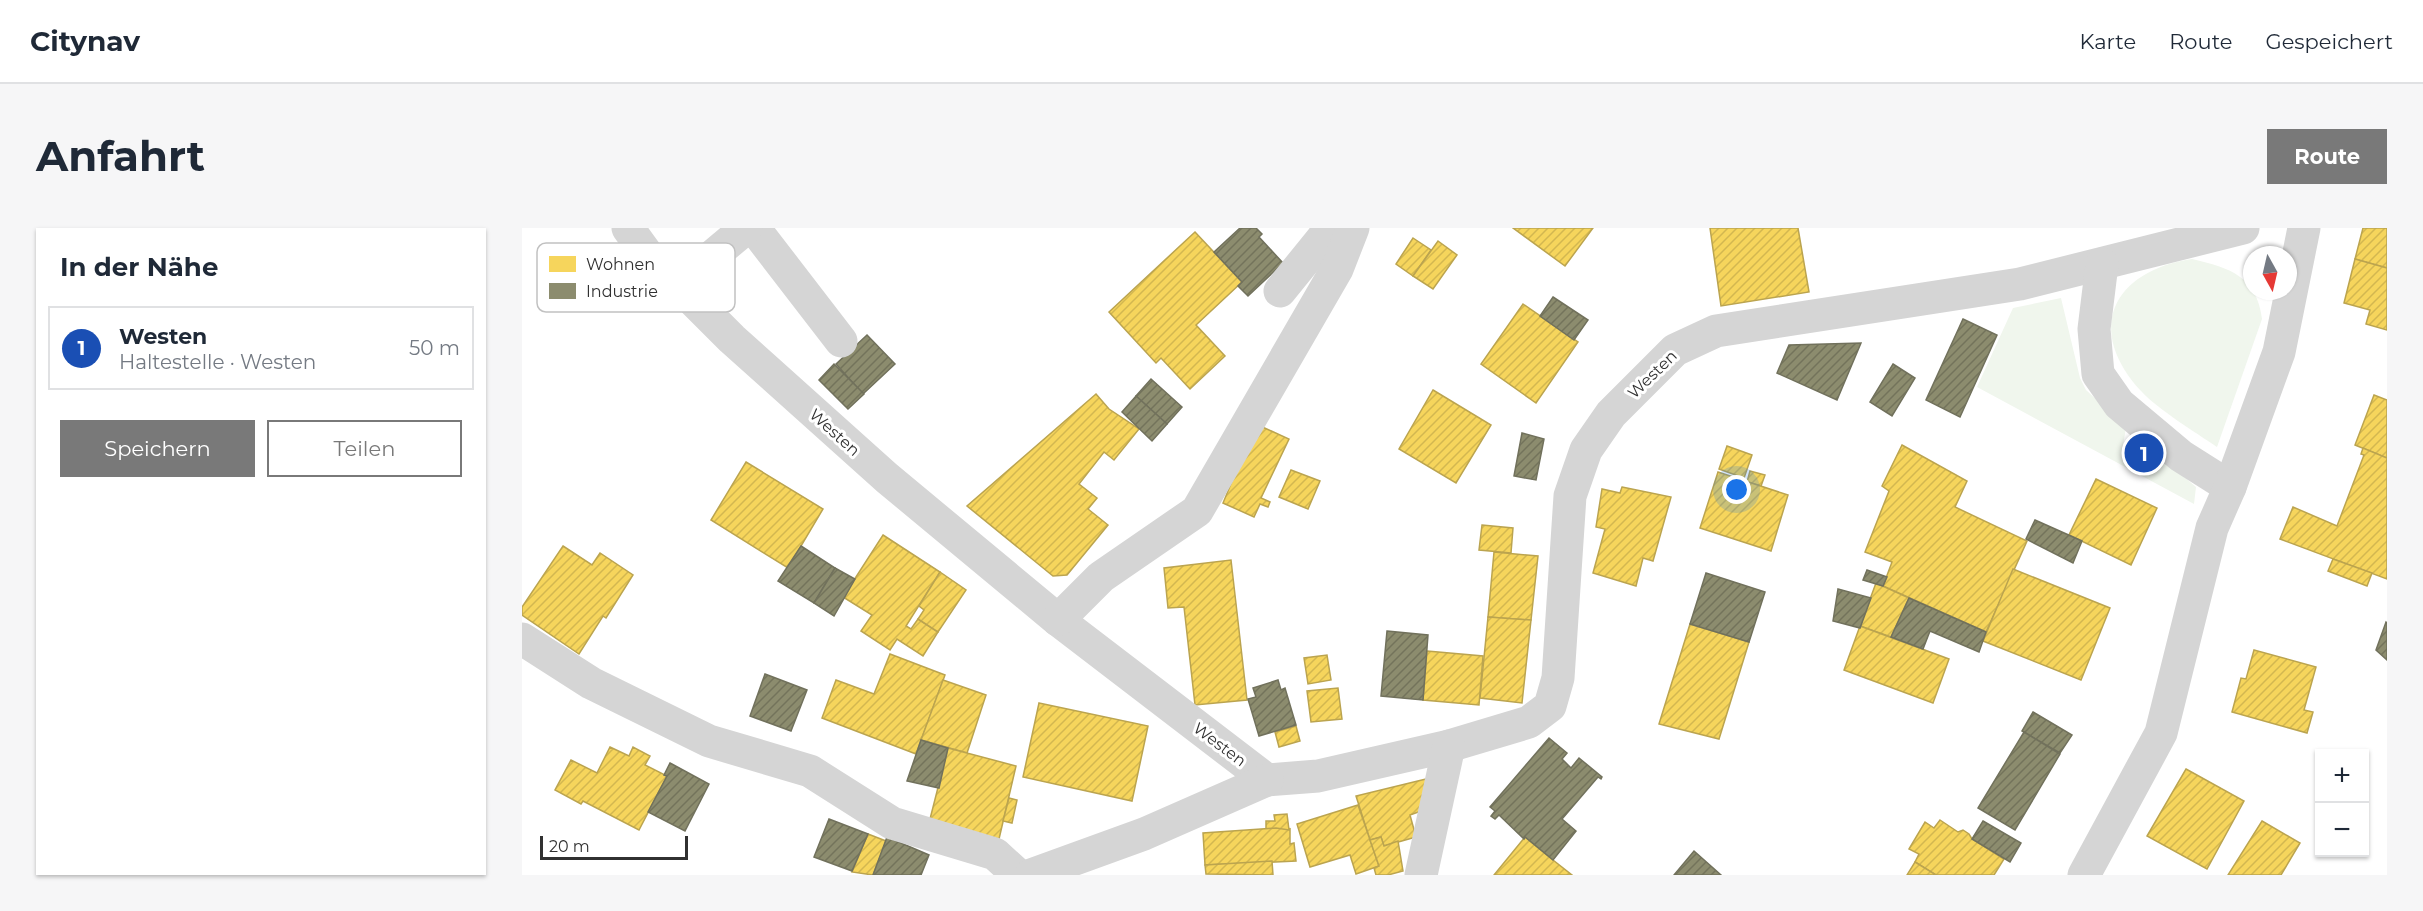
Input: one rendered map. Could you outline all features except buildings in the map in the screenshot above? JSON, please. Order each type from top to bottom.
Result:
[{"type":"street","name":"Westen","points":[[628,228],[639,243]]},
{"type":"street","points":[[728,243],[746,228]]},
{"type":"street","points":[[754,228],[841,341]]},
{"type":"street","points":[[1280,291],[1322,239],[1346,228]]},
{"type":"street","points":[[1058,620],[1101,577],[1197,511],[1336,269],[1353,228]]},
{"type":"street","name":"Westen","points":[[1031,875],[1144,834],[1267,780],[1318,776],[1449,746],[1529,722],[1550,706],[1558,678],[1570,496],[1586,450],[1611,414],[1675,350],[1716,331],[2020,284],[2242,228]]},
{"type":"street","points":[[2084,875],[2161,733],[2212,528],[2279,352],[2304,228]]},
{"type":"street","points":[[2102,264],[2094,329],[2098,374],[2119,404],[2181,456],[2229,487]]},
{"type":"street","name":"Westen","points":[[705,312],[886,478],[1058,620],[1267,780]]},
{"type":"street","points":[[522,639],[591,683],[709,741],[810,771],[891,823],[995,854],[1018,875]]},
{"type":"street","points":[[1421,875],[1449,746]]},
{"type":"shaded area","points":[[2192,259],[2219,266],[2243,280],[2243,300],[2257,300],[2259,305],[2262,319],[2217,447],[2149,399],[2124,369],[2114,347],[2111,326],[2115,307],[2126,290],[2142,276],[2165,266]]},
{"type":"shaded area","points":[[2061,298],[2080,378],[2086,390],[2126,427],[2122,452],[2152,468],[2156,453],[2196,487],[2194,504],[1977,387],[2013,308]]},
{"type":"place","name":"Westen","points":[[2144,453]]}]
